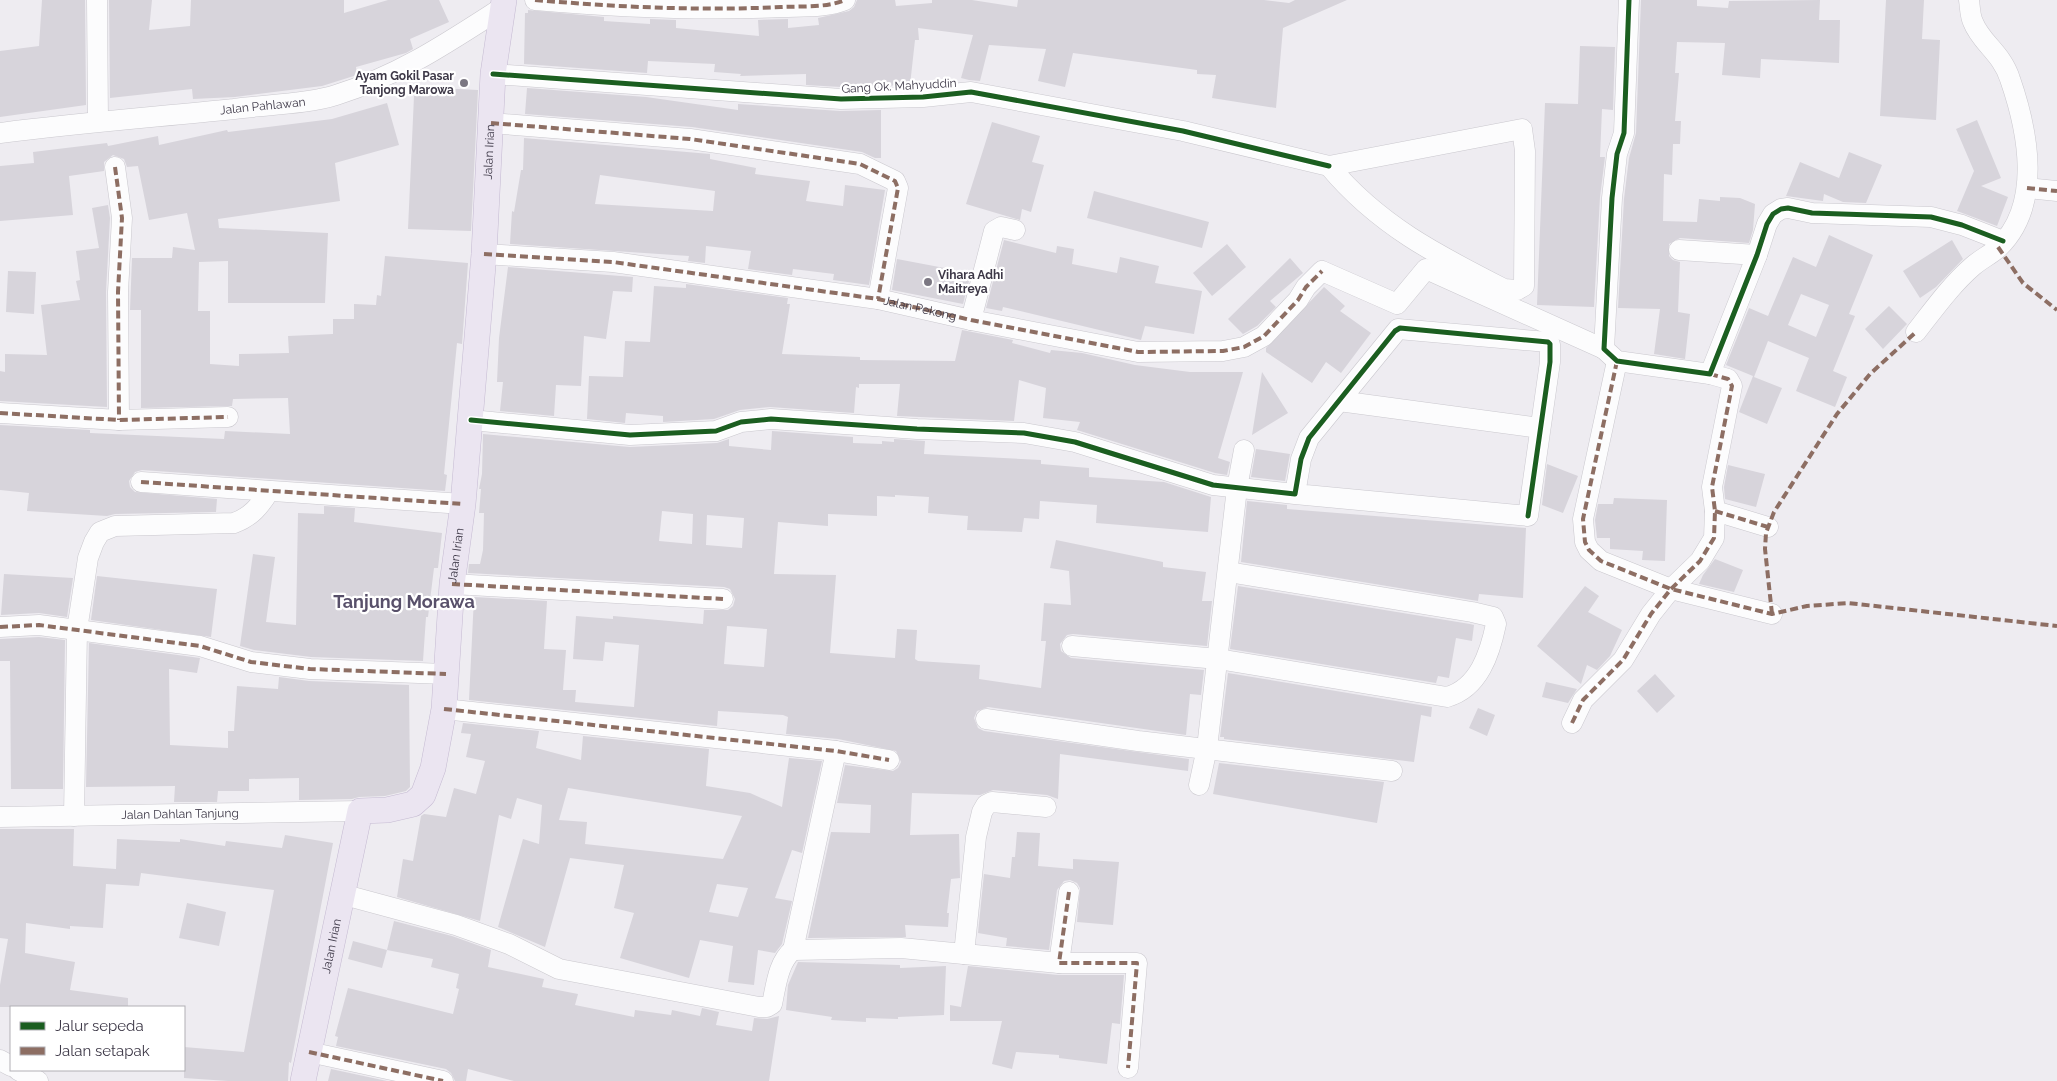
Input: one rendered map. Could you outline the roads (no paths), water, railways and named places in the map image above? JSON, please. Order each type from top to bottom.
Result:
[{"type":"main road","name":"Jalan Irian","points":[[303,1081],[360,811],[403,808],[413,804],[423,796],[434,768],[444,709],[452,584],[463,504],[471,420],[484,254],[494,74],[504,4]]},
{"type":"street","points":[[97,0],[98,120]]},
{"type":"street","points":[[535,0],[604,6],[724,10],[826,5],[845,0]]},
{"type":"street","points":[[1629,0],[1624,133],[1617,154],[1612,198],[1611,355],[1583,519],[1583,537],[1589,550],[1601,561],[1671,589],[1772,614]]},
{"type":"street","points":[[1916,332],[1957,281],[1998,247],[2016,223],[2027,188],[2029,158],[2011,80],[1998,55],[1972,22],[1969,0]]},
{"type":"street","name":"Jalan Pahlawan","points":[[0,133],[98,120],[222,110],[333,96],[385,78],[431,53],[504,4]]},
{"type":"street","name":"Gang Ok. Mahyuddin","points":[[494,74],[841,99],[923,97],[971,92],[1183,131],[1329,166]]},
{"type":"street","points":[[491,123],[690,139],[860,164],[897,183],[898,195],[878,299]]},
{"type":"street","points":[[1523,129],[1525,151],[1524,286],[1517,290],[1504,288],[1433,254],[1356,196],[1329,166],[1523,129]]},
{"type":"street","points":[[115,167],[122,218],[118,292],[120,420]]},
{"type":"street","points":[[2027,188],[2057,191]]},
{"type":"street","points":[[1710,374],[1757,255],[1767,224],[1773,214],[1781,209],[1788,208],[1812,213],[1931,217],[1962,225],[2003,240]]},
{"type":"street","points":[[971,320],[994,231],[1001,227],[1015,230]]},
{"type":"street","points":[[1679,250],[1757,255]]},
{"type":"street","name":"Jalan Pekong","points":[[484,254],[614,262],[878,299],[971,320],[1138,352],[1223,351],[1244,348],[1264,336],[1298,300],[1306,287],[1322,270],[1397,304],[1426,269],[1611,355]]},
{"type":"street","points":[[471,420],[630,435],[716,432],[741,422],[771,419],[917,429],[1024,433],[1076,442],[1159,470],[1214,485],[1295,494],[1528,516],[1550,362],[1548,342],[1400,328],[1395,331],[1309,438],[1301,459],[1295,494]]},
{"type":"street","points":[[1572,722],[1583,700],[1623,660],[1651,614],[1671,589],[1706,554],[1714,538],[1715,511],[1712,487],[1732,386],[1728,379],[1710,374],[1611,355]]},
{"type":"street","points":[[1339,401],[1540,428]]},
{"type":"street","points":[[0,413],[120,420],[228,417]]},
{"type":"street","points":[[1199,785],[1207,748],[1237,488],[1244,450]]},
{"type":"street","points":[[140,482],[463,504]]},
{"type":"street","points":[[74,816],[77,630],[88,558],[100,532],[115,526],[234,523],[244,520],[258,508],[269,491]]},
{"type":"street","points":[[1715,511],[1768,527]]},
{"type":"street","points":[[1072,646],[1218,659],[1447,697],[1467,688],[1488,656],[1496,624],[1493,617],[1228,572]]},
{"type":"street","points":[[452,584],[723,599]]},
{"type":"street","points":[[0,627],[39,626],[200,646],[250,662],[310,669],[446,674]]},
{"type":"street","points":[[444,709],[836,751],[889,760]]},
{"type":"street","points":[[986,719],[1138,741],[1392,771]]},
{"type":"street","points":[[793,950],[836,751]]},
{"type":"street","points":[[964,954],[976,837],[982,812],[992,802],[1046,807]]},
{"type":"street","name":"Jalan Dahlan Tanjung","points":[[0,817],[360,811]]},
{"type":"street","points":[[1060,963],[1069,892]]},
{"type":"street","points":[[341,894],[456,925],[509,944],[559,969],[759,1007],[771,1005],[782,963],[786,955],[793,950],[901,948],[1060,963],[1137,963],[1128,1068]]},
{"type":"street","points":[[309,1052],[443,1081]]},
{"type":"street","points":[[20,1071],[38,1081]]},
{"type":"place","name":"Ayam Gokil Pasar Tanjong Marowa","points":[[464,83]]},
{"type":"place","name":"Vihara Adhi Maitreya","points":[[928,282]]},
{"type":"district","name":"Tanjung Morawa","points":[[404,601]]}]
